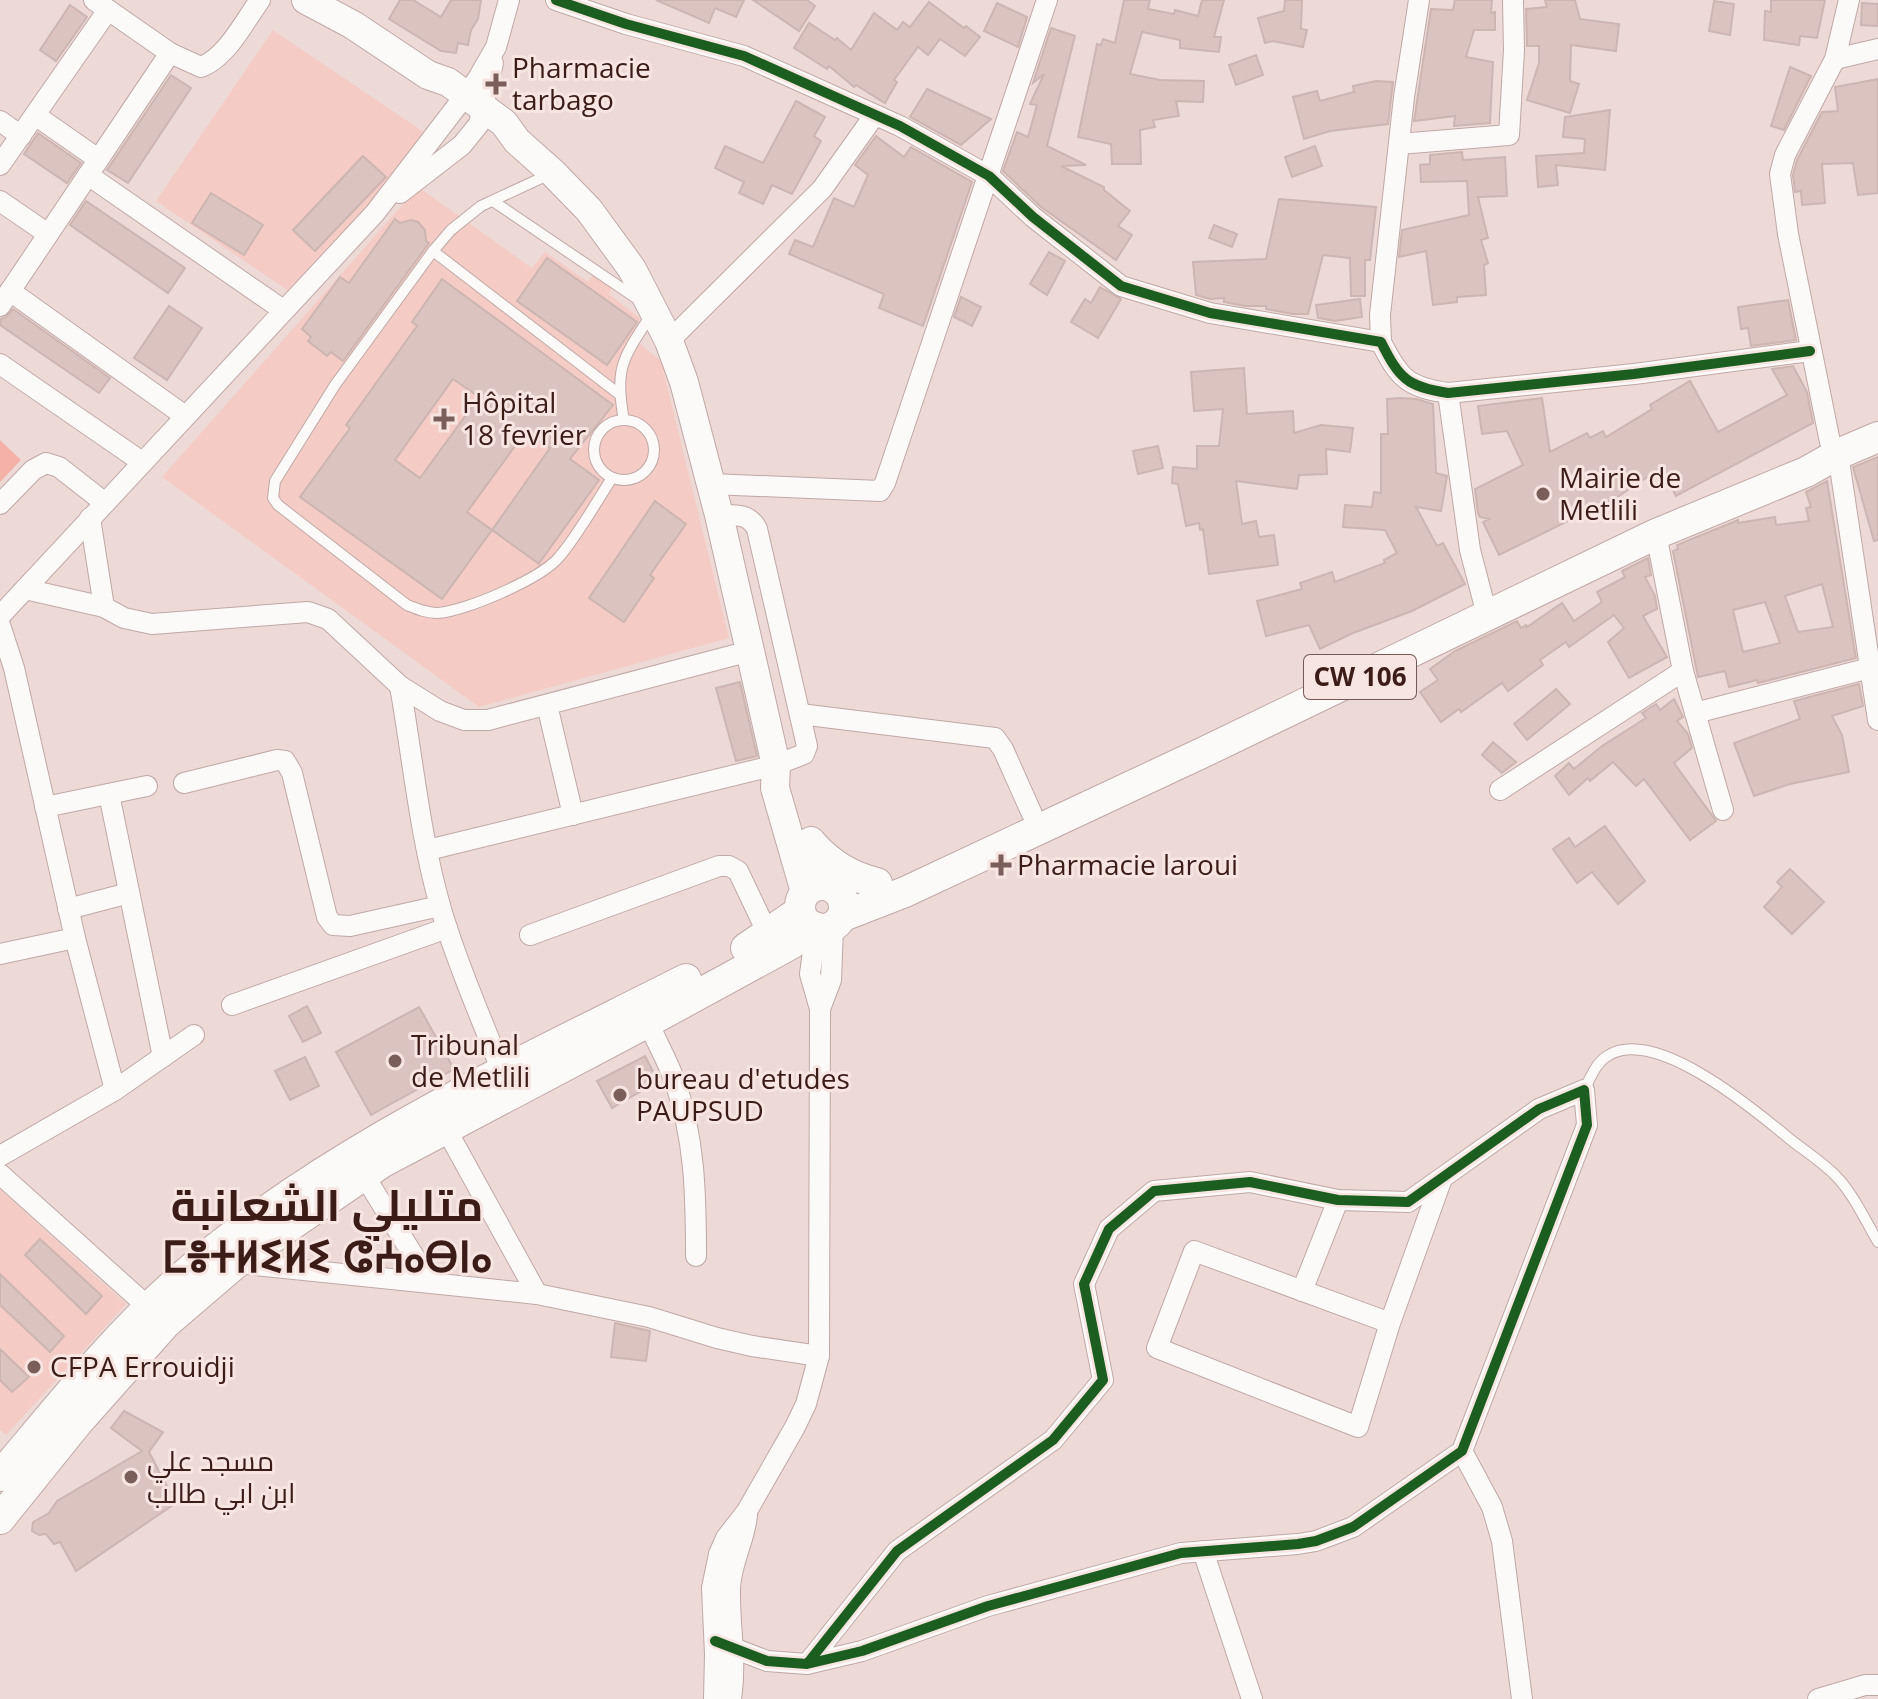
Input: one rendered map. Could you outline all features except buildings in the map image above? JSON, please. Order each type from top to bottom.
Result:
[{"type":"main road","points":[[306,0],[353,25],[428,75],[440,94],[472,109],[502,139],[517,141],[589,210],[632,269],[669,341],[684,382],[719,515],[776,765],[775,788],[822,910]]},
{"type":"main road","name":"CW 106","points":[[158,1315],[383,1162],[446,1129],[507,1084],[648,1022],[791,944],[822,910],[1485,609],[1806,472],[1834,448],[1878,420]]},
{"type":"main road","name":"CW 106","points":[[822,910],[905,892],[1161,772],[1660,518],[1834,448],[1878,437]]},
{"type":"main road","points":[[776,765],[789,783],[813,845],[822,910]]},
{"type":"main road","points":[[813,845],[823,857],[848,874],[877,883]]},
{"type":"main road","points":[[4,1495],[67,1397],[158,1315],[176,1282],[239,1232],[371,1144],[507,1084],[768,934],[822,910]]},
{"type":"street","points":[[0,165],[35,115],[101,5],[170,53],[201,67],[210,64],[221,53],[260,0]]},
{"type":"street","points":[[0,616],[472,109],[496,47],[509,0]]},
{"type":"street","points":[[556,0],[626,24],[744,56],[945,149],[989,176],[1033,217],[1121,286],[1210,313],[1381,342]]},
{"type":"street","points":[[711,484],[880,491],[1047,0]]},
{"type":"street","points":[[1419,0],[1380,315],[1381,342],[1395,370],[1420,389],[1448,393],[1634,374],[1810,351]]},
{"type":"street","points":[[1399,144],[1509,135],[1514,50],[1513,0]]},
{"type":"street","points":[[1849,0],[1835,59],[1785,155],[1780,174],[1810,351],[1834,448],[1873,667],[1878,720]]},
{"type":"street","points":[[1835,59],[1878,49]]},
{"type":"street","points":[[170,53],[5,298],[185,416]]},
{"type":"street","points":[[35,115],[93,167],[283,310]]},
{"type":"street","points":[[669,341],[822,189],[874,116]]},
{"type":"street","points":[[0,121],[21,136]]},
{"type":"street","points":[[0,201],[48,234]]},
{"type":"street","points":[[0,364],[142,462]]},
{"type":"street","points":[[1448,393],[1470,550],[1485,609]]},
{"type":"street","points":[[0,504],[33,470],[46,463],[59,467],[105,503]]},
{"type":"street","points":[[428,850],[801,757],[806,751],[800,714],[757,529],[741,515],[719,515]]},
{"type":"street","points":[[90,518],[104,607]]},
{"type":"street","points":[[1656,534],[1683,671],[1723,810]]},
{"type":"street","points":[[25,589],[104,607],[124,618],[152,624],[308,612],[328,619],[400,686],[440,711],[464,720],[488,720],[750,651]]},
{"type":"street","points":[[0,625],[14,668],[68,909],[115,1090]]},
{"type":"street","points":[[1695,713],[1873,667]]},
{"type":"street","points":[[1500,790],[1683,671]]},
{"type":"street","points":[[400,686],[440,906],[469,992],[507,1084]]},
{"type":"street","points":[[547,705],[573,815]]},
{"type":"street","points":[[800,714],[995,738],[1032,814]]},
{"type":"street","points":[[184,783],[277,760],[285,761],[292,773],[327,917],[339,928],[440,906]]},
{"type":"street","points":[[45,807],[147,786]]},
{"type":"street","points":[[109,794],[163,1057]]},
{"type":"street","points":[[530,935],[719,866],[729,866],[738,871],[768,934]]},
{"type":"street","points":[[68,909],[129,893]]},
{"type":"street","points":[[731,1699],[724,1644],[712,1596],[714,1571],[726,1538],[747,1511],[806,1404],[819,1356],[820,1009],[810,974],[822,910]]},
{"type":"street","points":[[232,1005],[447,928]]},
{"type":"street","points":[[0,954],[75,938]]},
{"type":"street","points":[[648,1022],[674,1078],[688,1128],[696,1179],[696,1256]]},
{"type":"street","points":[[0,1156],[115,1090],[194,1035]]},
{"type":"street","points":[[724,1644],[767,1661],[807,1664],[862,1651],[988,1606],[1181,1553],[1298,1544],[1353,1527],[1462,1451],[1587,1125],[1584,1090],[1539,1109],[1408,1202],[1338,1200],[1250,1182],[1154,1191],[1109,1229],[1084,1284],[1103,1380],[1053,1440],[897,1551],[807,1664]]},
{"type":"street","points":[[446,1129],[537,1294]]},
{"type":"street","points":[[0,1174],[158,1315]]},
{"type":"street","points":[[364,1175],[429,1281]]},
{"type":"street","points":[[1390,1323],[1194,1251],[1157,1348],[1358,1427],[1390,1323],[1441,1181]]},
{"type":"street","points":[[1302,1291],[1338,1200]]},
{"type":"street","points":[[236,1263],[537,1294],[649,1317],[752,1346],[819,1356]]},
{"type":"street","points":[[1462,1451],[1492,1507],[1502,1541],[1522,1699]]},
{"type":"street","points":[[1203,1551],[1252,1699]]},
{"type":"street","points":[[714,1699],[724,1644]]},
{"type":"street","points":[[1818,1699],[1865,1685],[1878,1685]]},
{"type":"lane","points":[[553,173],[467,215],[433,251],[335,385],[275,481],[273,498],[407,605],[438,613],[529,581],[546,571],[560,557],[612,478]]},
{"type":"lane","points":[[493,201],[654,310],[622,362],[619,394],[624,420]]},
{"type":"lane","points":[[433,251],[619,394]]},
{"type":"lane","points":[[612,422],[635,422],[652,439],[654,450],[651,462],[645,472],[635,478],[612,478],[602,471],[596,461],[596,438],[612,422]]},
{"type":"lane","points":[[1584,1090],[1597,1066],[1610,1054],[1629,1049],[1648,1052],[1694,1069],[1739,1097],[1834,1175],[1878,1242]]},
{"type":"shaded area","points":[[273,30],[431,137],[290,292],[156,201]]},
{"type":"shaded area","name":"Hôpital 18 fevrier","points":[[418,187],[532,268],[545,252],[588,282],[594,274],[612,287],[609,294],[640,318],[633,338],[661,361],[729,638],[479,707],[162,477]]},
{"type":"shaded area","points":[[0,440],[21,460],[0,482]]},
{"type":"shaded area","name":"CFPA Errouidji","points":[[0,1189],[126,1304],[6,1435],[0,1430]]},
{"type":"cycle path","points":[[556,0],[626,24],[744,56],[900,126],[989,176],[1033,217],[1121,286],[1210,313],[1381,342],[1399,372],[1423,388],[1448,393],[1634,374],[1810,351]]},
{"type":"cycle path","points":[[715,1641],[767,1661],[807,1664],[862,1651],[988,1606],[1181,1553],[1298,1544],[1316,1541],[1353,1527],[1462,1451],[1587,1125],[1584,1090],[1539,1109],[1408,1202],[1338,1200],[1250,1182],[1154,1191],[1109,1229],[1084,1284],[1103,1380],[1053,1440],[897,1551],[807,1664]]},
{"type":"place","name":"Pharmacie tarbago","points":[[496,84]]},
{"type":"place","name":"Hôpital 18 fevrier","points":[[444,419]]},
{"type":"place","name":"Mairie de Metlili","points":[[1543,494]]},
{"type":"place","name":"Pharmacie laroui","points":[[1001,865]]},
{"type":"place","name":"Tribunal de Metlili","points":[[395,1061]]},
{"type":"place","name":"bureau d'etudes PAUPSUD","points":[[620,1095]]},
{"type":"place","name":"CFPA Errouidji","points":[[34,1367]]},
{"type":"place","name":"مسجد علي ابن ابي طالب","points":[[131,1477]]},
{"type":"district","name":"متليلي الشعانبة ⵎⴻⵜⵍⵉⵍⵉ ⵛⵄⴰⴱⵏⴰ","points":[[327,1232]]}]
